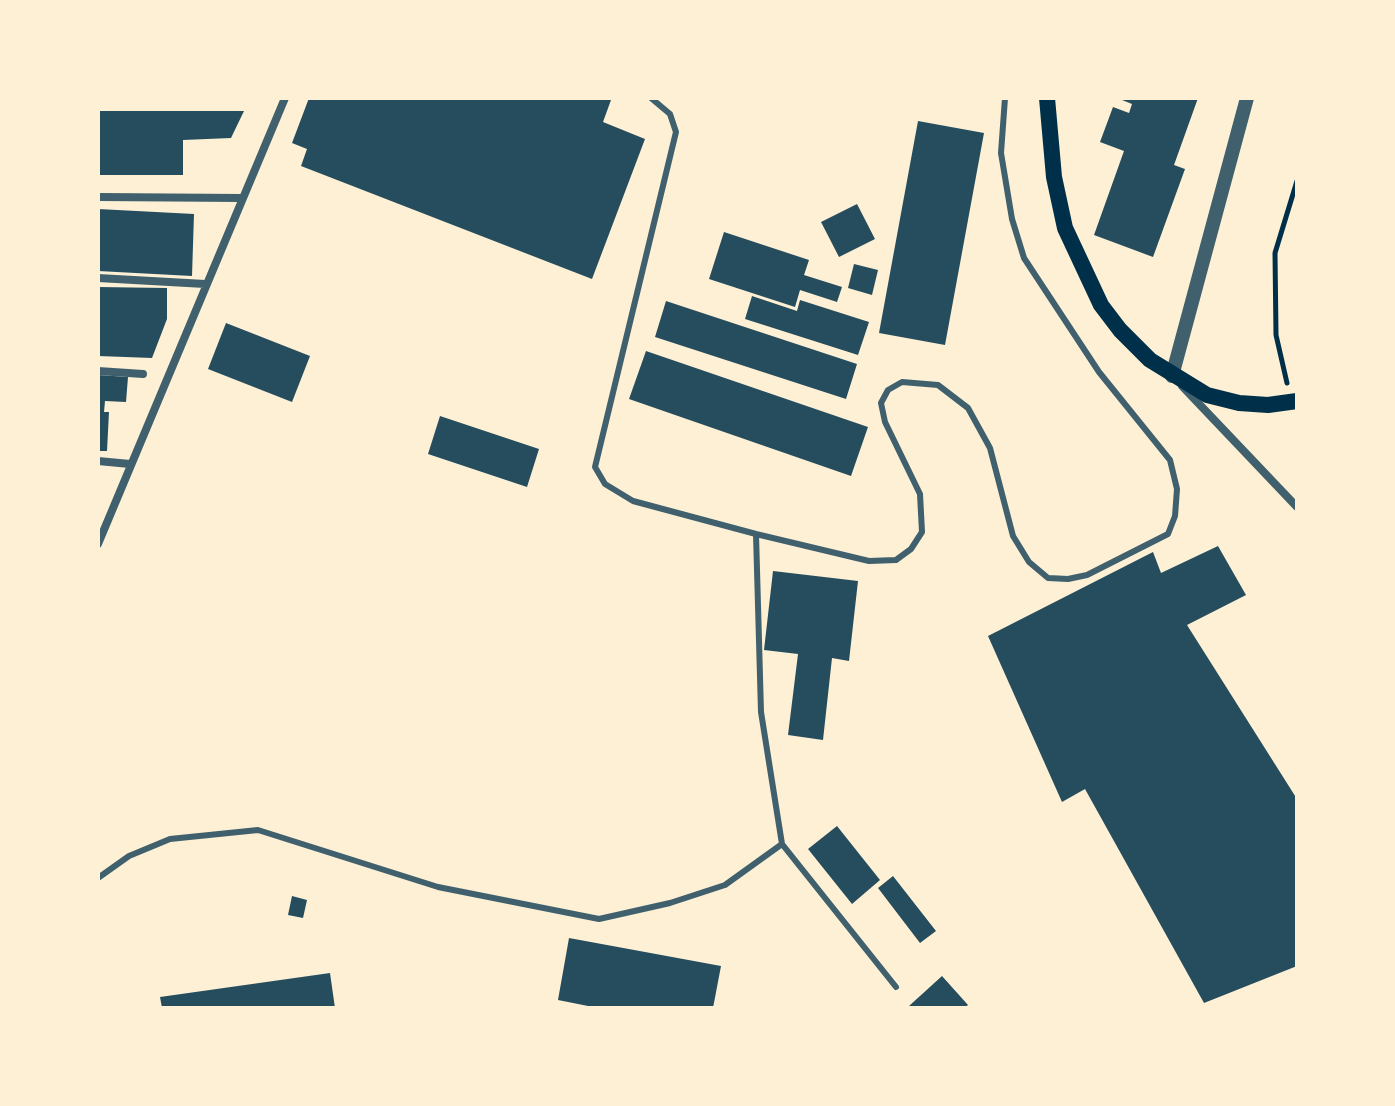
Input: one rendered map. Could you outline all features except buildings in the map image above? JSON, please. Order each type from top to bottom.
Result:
[{"type":"main road","points":[[1047,98],[1054,177],[1065,228],[1101,305],[1120,330],[1150,360],[1207,395],[1239,403],[1294,401]]},
{"type":"street","points":[[98,544],[285,98]]},
{"type":"street","points":[[1247,98],[1172,376],[1297,507]]},
{"type":"street","points":[[98,197],[241,198]]},
{"type":"street","points":[[98,278],[205,284]]},
{"type":"street","points":[[98,371],[143,374]]},
{"type":"street","points":[[98,461],[130,464]]},
{"type":"lane","points":[[651,98],[670,114],[676,132],[595,467],[605,484],[633,501],[756,534],[869,561],[896,560],[911,549],[922,532],[920,494],[885,422],[881,403],[888,390],[902,382],[938,385],[968,408],[990,448],[1013,536],[1029,562],[1048,578],[1087,575],[1168,534],[1175,516],[1177,489],[1170,460],[1099,372],[1024,258],[1012,219],[1001,153],[1005,98]]},
{"type":"lane","points":[[756,534],[761,712],[782,844],[896,987]]},
{"type":"lane","points":[[98,878],[129,856],[170,839],[258,830],[438,887],[599,919],[670,903],[725,885],[782,844]]},
{"type":"path","points":[[1294,401],[1276,335],[1275,253],[1297,181]]}]
